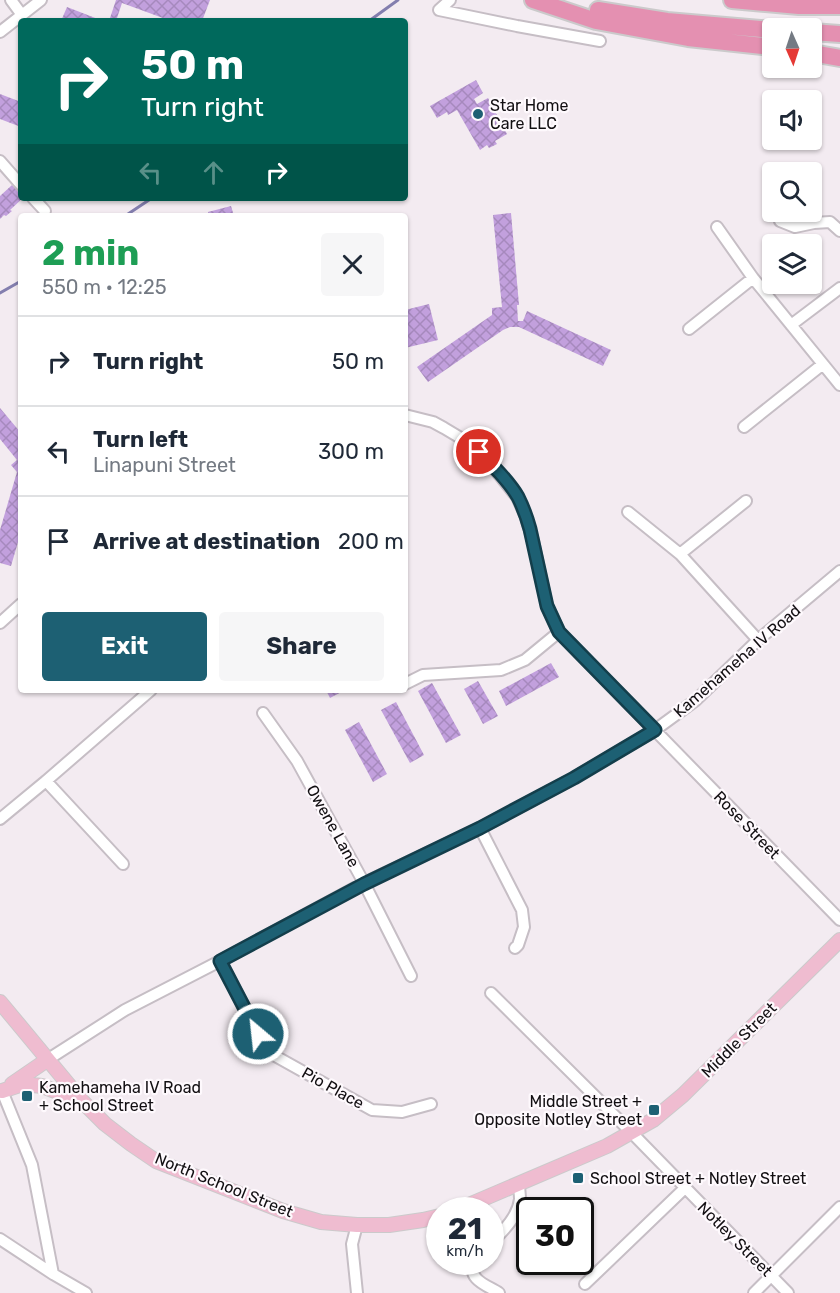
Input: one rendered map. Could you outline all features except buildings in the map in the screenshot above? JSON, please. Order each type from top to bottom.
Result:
[{"type":"highway","points":[[533,0],[596,21],[688,38],[762,46]]},
{"type":"highway","points":[[550,0],[587,9],[667,21],[762,29]]},
{"type":"highway","points":[[732,0],[840,8]]},
{"type":"highway","points":[[822,33],[840,34]]},
{"type":"highway","points":[[822,52],[840,52]]},
{"type":"highway","points":[[822,54],[840,58]]},
{"type":"main road","name":"Middle Street","points":[[632,1133],[684,1095],[840,940]]},
{"type":"main road","name":"North School Street","points":[[0,1002],[83,1102],[105,1124],[156,1161],[284,1211],[321,1222],[389,1225],[426,1219]]},
{"type":"main road","name":"Kamehameha IV Road","points":[[1,1091],[47,1059]]},
{"type":"main road","points":[[1,1091],[23,1084],[42,1086],[83,1102]]},
{"type":"main road","points":[[488,1197],[632,1133]]},
{"type":"street","points":[[10,0],[22,15]]},
{"type":"street","points":[[18,18],[41,0]]},
{"type":"street","points":[[450,0],[439,10],[600,41]]},
{"type":"street","points":[[0,32],[18,18]]},
{"type":"street","points":[[0,161],[18,182]]},
{"type":"street","points":[[36,201],[45,212]]},
{"type":"street","points":[[782,222],[795,227],[830,222],[840,231]]},
{"type":"street","points":[[717,227],[753,278],[840,385]]},
{"type":"street","points":[[689,329],[753,278]]},
{"type":"street","points":[[791,326],[840,288]]},
{"type":"street","points":[[744,427],[824,364]]},
{"type":"street","points":[[408,417],[433,422],[469,443],[489,462],[518,497],[529,525],[547,606],[559,632],[525,660],[501,670],[423,675],[408,682]]},
{"type":"street","points":[[680,554],[746,501]]},
{"type":"street","points":[[627,512],[680,554],[758,640]]},
{"type":"street","name":"Kamehameha IV Road","points":[[47,1059],[125,1010],[364,884],[480,828],[574,778],[655,730],[696,700],[758,640],[840,571]]},
{"type":"street","points":[[0,623],[18,606]]},
{"type":"street","name":"Rose Street","points":[[559,632],[840,920]]},
{"type":"street","points":[[0,819],[148,693]]},
{"type":"street","name":"Owene Lane","points":[[263,713],[297,761],[411,976]]},
{"type":"street","points":[[46,782],[123,864]]},
{"type":"street","points":[[480,828],[522,910],[524,927],[515,948]]},
{"type":"street","name":"Pio Place","points":[[220,961],[268,1052],[372,1110],[402,1112],[431,1104]]},
{"type":"street","name":"Notley Street","points":[[491,993],[788,1293]]},
{"type":"street","points":[[1,1091],[32,1165],[53,1274]]},
{"type":"street","points":[[504,1230],[513,1218],[520,1199],[519,1184]]},
{"type":"street","points":[[585,1284],[685,1188]]},
{"type":"street","points":[[753,1293],[840,1207]]},
{"type":"street","points":[[357,1225],[352,1244],[357,1293]]},
{"type":"street","points":[[0,1239],[86,1293]]},
{"type":"street","points":[[473,1275],[499,1293]]},
{"type":"waterway","points":[[373,18],[398,0]]},
{"type":"waterway","points":[[130,213],[148,201]]},
{"type":"waterway","points":[[0,293],[18,283]]},
{"type":"place","name":"Star Home Care LLC","points":[[478,114]]},
{"type":"place","name":"Kamehameha IV Road + School Street","points":[[27,1096]]},
{"type":"place","name":"Middle Street + Opposite Notley Street","points":[[654,1110]]},
{"type":"place","name":"School Street + Notley Street","points":[[578,1178]]},
{"type":"route","points":[[258,1034],[220,961],[364,884],[480,828],[574,778],[655,730],[559,632],[547,606],[530,529],[518,497],[479,452]]}]
